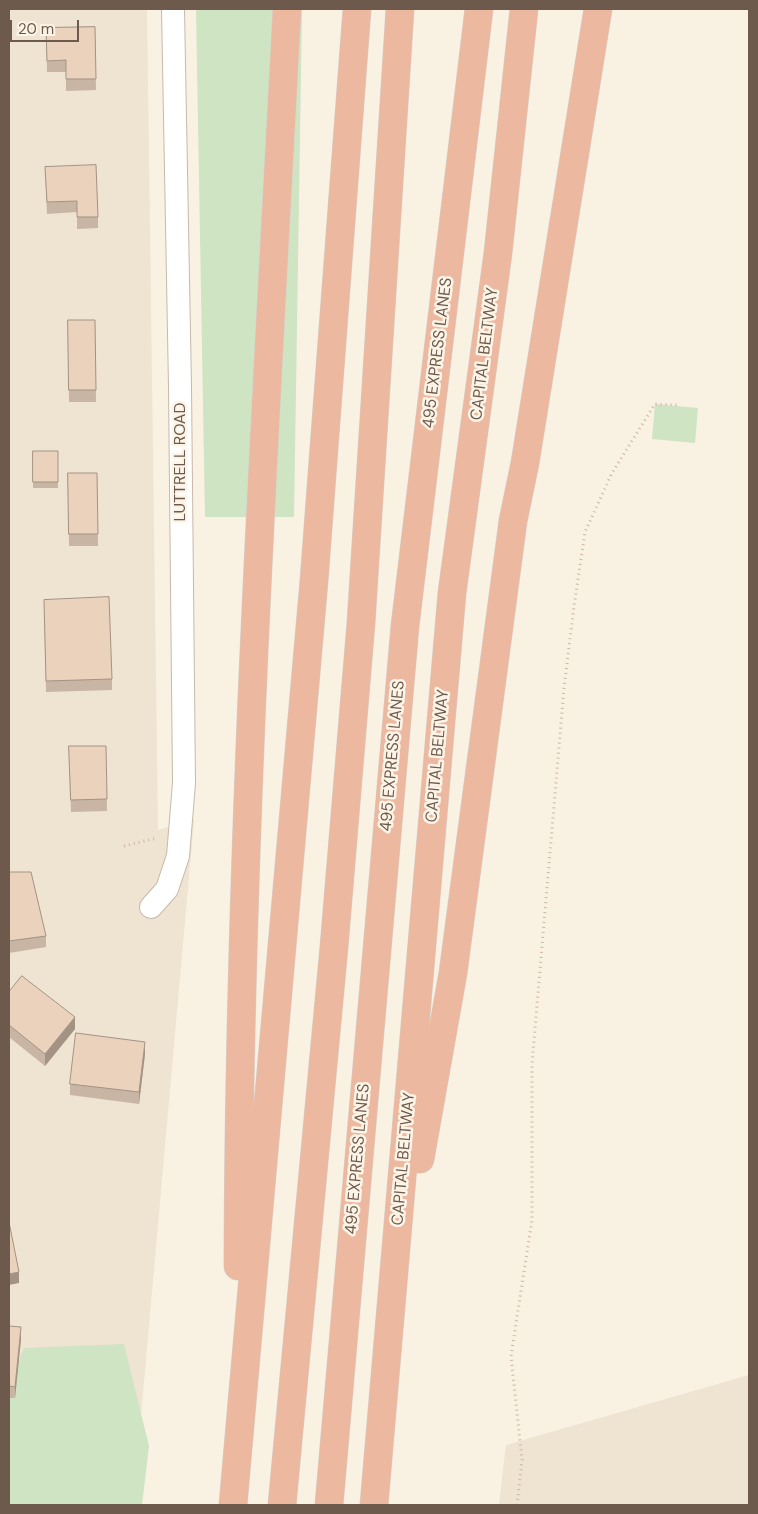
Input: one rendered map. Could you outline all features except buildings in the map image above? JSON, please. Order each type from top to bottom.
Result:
[{"type":"highway","points":[[237,1462],[238,1093],[251,699],[287,9]]},
{"type":"highway","points":[[233,1505],[314,580],[357,9]]},
{"type":"highway","points":[[282,1505],[333,957],[361,623],[400,9]]},
{"type":"highway","name":"495 EXPRESS LANES","points":[[329,1505],[405,626],[479,9]]},
{"type":"highway","name":"CAPITAL BELTWAY","points":[[374,1505],[452,593],[498,253],[524,9]]},
{"type":"highway","points":[[390,1331],[453,973],[508,558],[598,9]]},
{"type":"street","name":"LUTTRELL ROAD","points":[[150,907],[168,889],[178,856],[184,773],[180,377],[173,9]]},
{"type":"path","points":[[517,1505],[522,1460],[511,1356],[532,1220],[532,1064],[564,688],[582,551],[585,532],[612,473],[655,404],[679,405]]},
{"type":"path","points":[[124,846],[180,833]]},
{"type":"shaded area","points":[[9,9],[147,9],[158,830],[194,820],[133,1505],[9,1505]]},
{"type":"shaded area","points":[[749,1375],[749,1505],[499,1505],[506,1445]]},
{"type":"green space","points":[[196,9],[302,9],[294,517],[205,517]]},
{"type":"green space","points":[[655,404],[698,408],[695,443],[652,439]]},
{"type":"green space","points":[[124,1344],[149,1446],[142,1505],[9,1505],[9,1386],[24,1348]]}]
